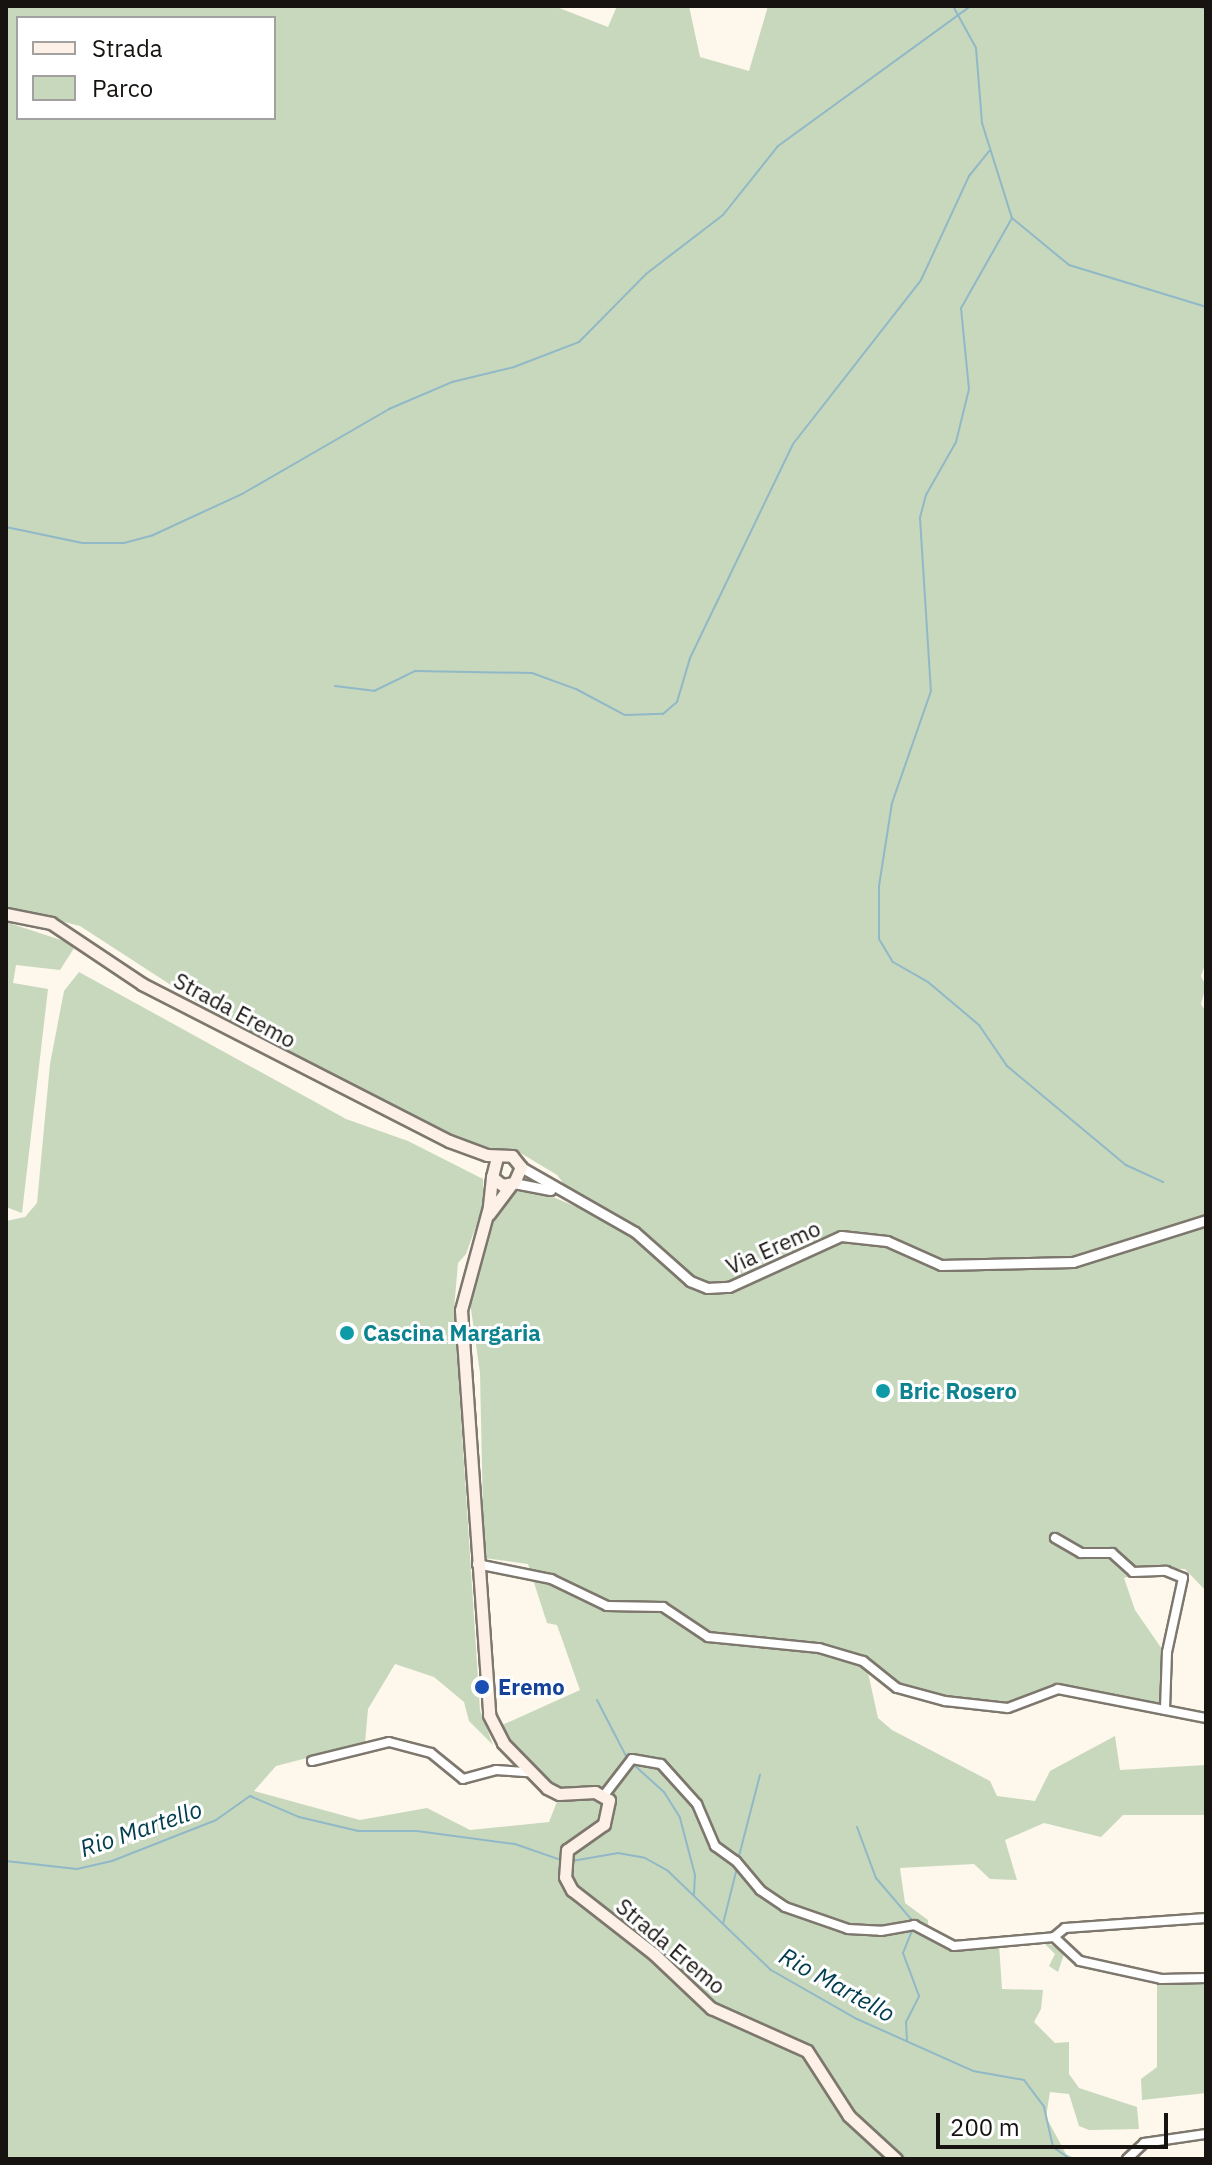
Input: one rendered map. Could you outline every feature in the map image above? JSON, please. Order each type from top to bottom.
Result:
[{"type":"main road","name":"Strada Eremo","points":[[6,914],[51,923],[142,984],[449,1141],[497,1157],[512,1156],[521,1167]]},
{"type":"main road","name":"Strada Eremo","points":[[449,1141],[491,1175],[512,1184]]},
{"type":"main road","points":[[497,1157],[491,1175],[487,1218],[461,1310],[489,1715],[528,1772],[559,1794],[605,1794]]},
{"type":"main road","points":[[487,1218],[521,1167]]},
{"type":"main road","name":"Strada Eremo","points":[[605,1794],[609,1816],[567,1850],[565,1877],[572,1890],[654,1954],[711,2008],[807,2051],[873,2143],[896,2159]]},
{"type":"street","name":"Via Eremo","points":[[521,1167],[635,1232],[690,1281],[720,1289],[841,1236],[887,1241],[941,1265],[1073,1262],[1206,1220]]},
{"type":"street","name":"Via Eremo","points":[[512,1184],[564,1194]]},
{"type":"street","points":[[1055,1538],[1081,1553],[1112,1553],[1133,1572],[1166,1571],[1183,1578],[1167,1652],[1165,1710]]},
{"type":"street","points":[[477,1564],[551,1579],[607,1606],[663,1607],[708,1637],[819,1648],[863,1661],[897,1688],[945,1701],[1008,1708],[1058,1689],[1206,1718]]},
{"type":"street","points":[[312,1761],[389,1742],[431,1753],[463,1779],[496,1770],[528,1772]]},
{"type":"street","points":[[605,1794],[632,1759],[661,1764],[697,1804],[715,1846],[736,1861],[760,1890],[785,1907],[848,1929],[881,1931],[914,1925],[954,1946],[1054,1937],[1065,1928],[1206,1918]]},
{"type":"street","points":[[1054,1937],[1080,1961],[1161,1979],[1206,1978]]},
{"type":"street","points":[[1127,2159],[1144,2143],[1206,2134]]},
{"type":"green space","points":[[6,6],[554,6],[608,27],[617,6],[689,6],[700,57],[749,71],[768,6],[1206,6],[1206,962],[1201,976],[1206,986],[1201,1004],[1206,1012],[1206,1591],[1185,1569],[1153,1568],[1124,1578],[1135,1610],[1164,1652],[1161,1705],[1054,1686],[1011,1704],[952,1700],[900,1686],[865,1659],[878,1718],[892,1730],[990,1781],[997,1796],[1035,1801],[1050,1771],[1115,1736],[1120,1770],[1206,1765],[1206,1815],[1123,1815],[1101,1837],[1044,1823],[1005,1840],[1017,1880],[990,1879],[974,1864],[900,1868],[905,1903],[928,1920],[929,1937],[959,1950],[999,1944],[1002,1989],[1043,1990],[1041,2009],[1034,2022],[1055,2043],[1069,2042],[1069,2074],[1079,2088],[1137,2107],[1139,2129],[1089,2130],[1079,2126],[1069,2094],[1050,2092],[1046,2117],[1066,2154],[1076,2159],[6,2159],[6,1221],[25,1217],[37,1203],[50,1064],[64,991],[79,972],[346,1119],[408,1141],[483,1179],[484,1204],[466,1254],[458,1263],[454,1309],[480,1710],[493,1745],[469,1721],[464,1702],[434,1677],[395,1664],[368,1709],[365,1743],[276,1766],[254,1791],[360,1820],[427,1808],[470,1830],[549,1822],[562,1789],[521,1757],[500,1726],[580,1690],[557,1625],[547,1623],[528,1564],[484,1558],[480,1373],[470,1302],[497,1209],[515,1191],[539,1191],[607,1220],[572,1194],[557,1175],[514,1149],[484,1150],[460,1140],[254,1039],[80,926],[6,907]]},
{"type":"green space","points":[[6,922],[76,945],[60,970],[16,965],[13,983],[48,989],[22,1213],[6,1207]]},
{"type":"green space","points":[[1042,1941],[1065,1951],[1058,1972],[1049,1966],[1055,1954]]},
{"type":"green space","points":[[1157,1983],[1206,1983],[1206,2093],[1142,2100],[1141,2079],[1157,2067]]},
{"type":"waterway","points":[[953,6],[976,48],[982,123],[1012,218],[1069,265],[1206,307]]},
{"type":"waterway","points":[[6,527],[82,543],[124,543],[151,536],[242,494],[389,409],[452,382],[514,367],[579,342],[646,274],[723,215],[778,146],[971,6]]},
{"type":"waterway","points":[[1193,6],[1206,8]]},
{"type":"waterway","points":[[335,686],[374,691],[415,671],[532,673],[576,689],[625,715],[663,714],[677,702],[690,658],[793,444],[921,280],[969,176],[989,151]]},
{"type":"waterway","points":[[1012,218],[961,308],[969,389],[956,442],[926,495],[920,518],[931,691],[892,803],[879,886],[879,939],[893,962],[928,982],[979,1025],[1007,1066],[1126,1165],[1163,1182]]},
{"type":"waterway","points":[[597,1700],[626,1756]]},
{"type":"waterway","points":[[634,1765],[664,1792],[680,1818],[695,1875],[694,1895]]},
{"type":"waterway","points":[[739,1856],[760,1775]]},
{"type":"waterway","name":"Rio Martello","points":[[6,1861],[77,1869],[112,1861],[216,1820],[250,1796],[299,1817],[358,1831],[417,1831],[515,1844],[558,1859]]},
{"type":"waterway","points":[[857,1827],[876,1878],[911,1919]]},
{"type":"waterway","name":"Rio Martello","points":[[572,1861],[618,1853],[645,1858],[668,1871],[771,1970],[857,2019],[973,2071],[1024,2080],[1044,2107],[1053,2147],[1070,2159]]},
{"type":"waterway","points":[[723,1924],[736,1872]]},
{"type":"waterway","points":[[907,2041],[906,2022],[919,1996],[903,1953],[912,1931]]},
{"type":"place","name":"Cascina Margaria","points":[[347,1333]]},
{"type":"place","name":"Bric Rosero","points":[[883,1391]]},
{"type":"place","name":"Eremo","points":[[482,1687]]}]
